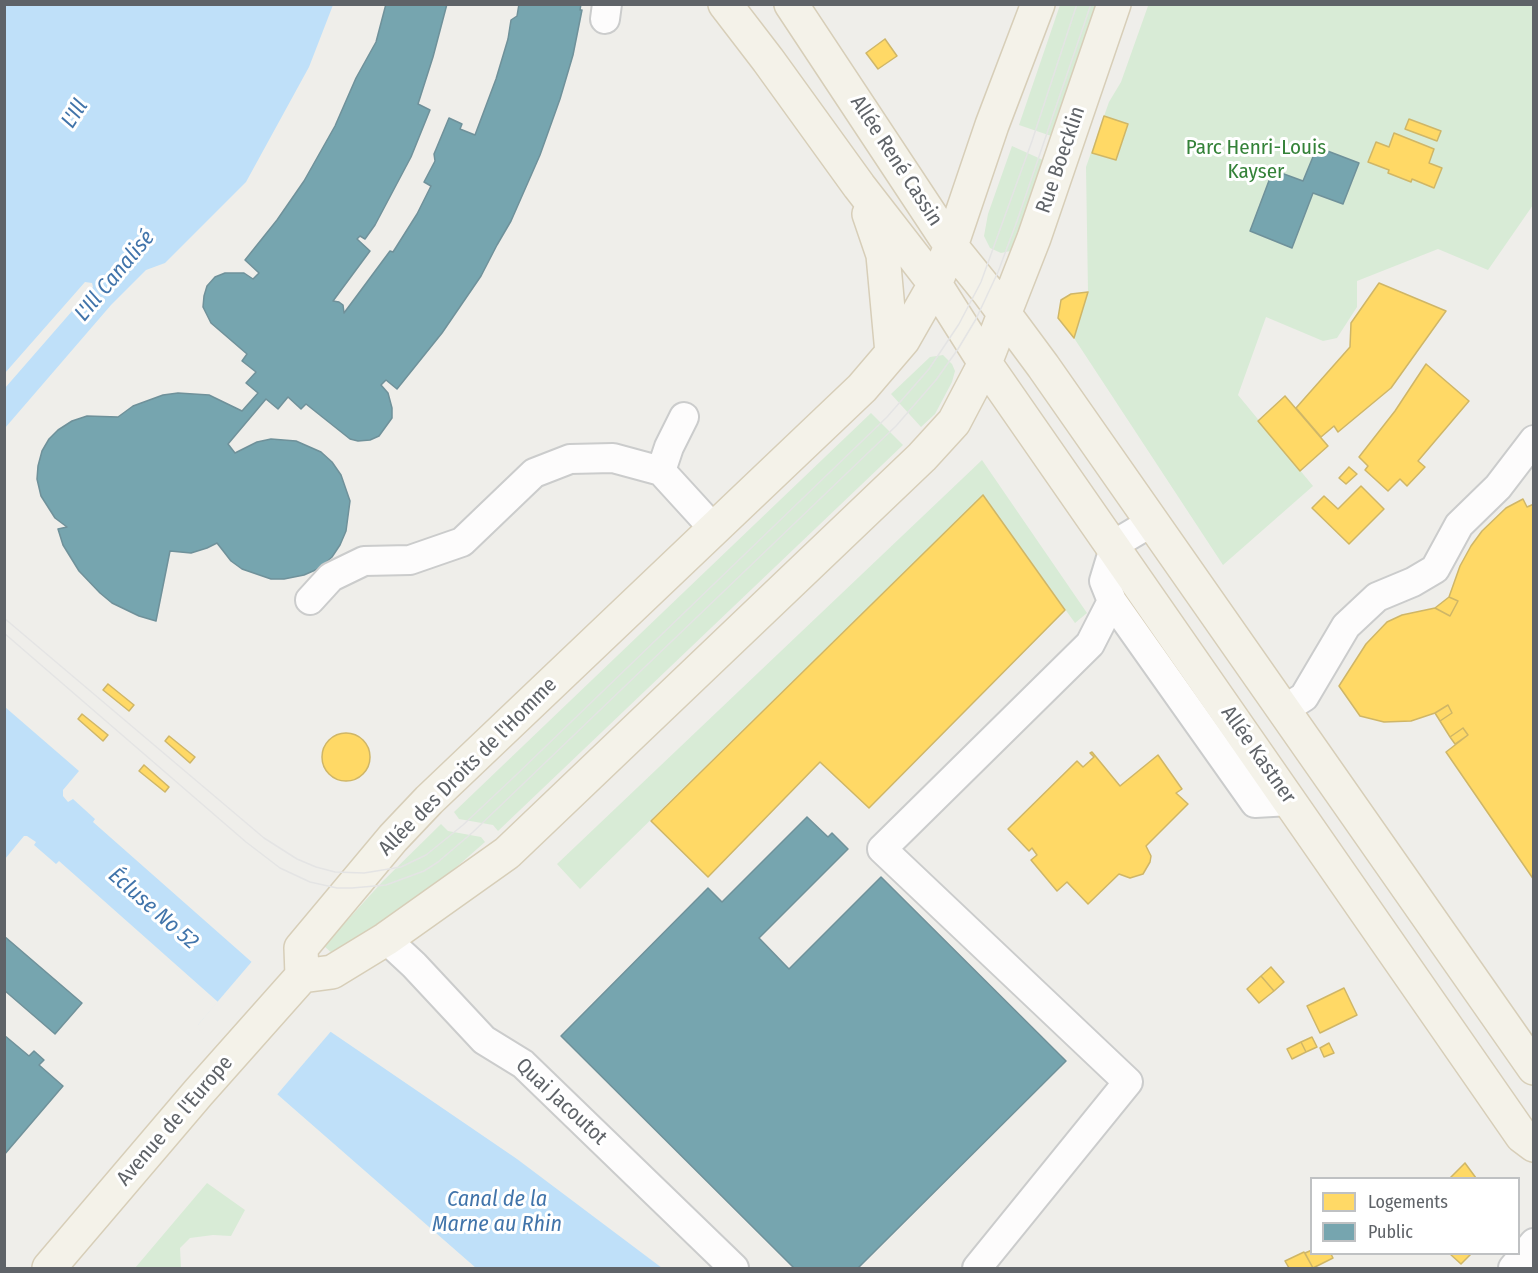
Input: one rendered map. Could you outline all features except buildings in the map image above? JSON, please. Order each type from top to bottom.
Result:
[{"type":"main road","name":"Allée René Cassin","points":[[725,4],[935,285],[985,363]]},
{"type":"main road","name":"Allée René Cassin","points":[[791,4],[951,246],[1004,314]]},
{"type":"main road","points":[[951,246],[992,125],[1038,4]]},
{"type":"main road","name":"Rue Boecklin","points":[[1004,314],[1061,162],[1114,4]]},
{"type":"main road","name":"Allée René Cassin","points":[[859,186],[883,255],[892,353]]},
{"type":"main road","name":"Allée des Droits de l'Homme","points":[[302,976],[301,948],[393,838],[429,800],[862,388],[903,340],[935,285],[951,246]]},
{"type":"main road","points":[[302,976],[332,972],[386,939],[507,853],[914,465],[954,422],[985,363],[1004,314]]},
{"type":"main road","points":[[1004,314],[1533,1068]]},
{"type":"main road","name":"Allée Kastner","points":[[985,363],[1522,1136],[1533,1145]]},
{"type":"main road","points":[[1431,1005],[1469,975]]},
{"type":"main road","name":"Avenue de l'Europe","points":[[49,1269],[302,976]]},
{"type":"street","points":[[661,471],[669,447],[684,417]]},
{"type":"street","points":[[1283,710],[1304,697],[1346,626],[1377,597],[1413,582],[1435,569],[1459,525],[1498,487],[1533,440]]},
{"type":"street","points":[[310,600],[331,577],[364,561],[410,560],[462,542],[534,473],[570,459],[613,458],[661,471],[714,529]]},
{"type":"street","points":[[1152,522],[1125,538],[1114,548],[1104,581],[1112,601],[1255,804],[1290,801]]},
{"type":"street","points":[[977,1269],[1128,1082],[882,849],[1090,644],[1112,601]]},
{"type":"street","points":[[1090,644],[1138,638]]},
{"type":"street","name":"Quai Jacoutot","points":[[386,939],[414,965],[484,1040],[523,1064],[734,1269]]},
{"type":"street","points":[[1513,1269],[1533,1243]]},
{"type":"green space","name":"Parc Henri-Louis Kayser","points":[[1153,4],[1533,5],[1533,205],[1488,270],[1438,249],[1357,281],[1357,307],[1337,338],[1323,341],[1266,317],[1238,395],[1313,486],[1223,565],[1074,338],[1088,292],[1086,167],[1109,102],[1121,82],[1148,6]]},
{"type":"green space","points":[[1060,5],[1106,5],[1063,140],[1019,125]]},
{"type":"green space","points":[[1012,146],[1043,160],[1015,250],[1001,253],[990,248],[984,236],[988,214]]},
{"type":"green space","points":[[943,355],[955,371],[952,382],[935,414],[921,427],[891,394],[930,357]]},
{"type":"green space","points":[[871,413],[903,445],[498,831],[493,825],[459,819],[454,812]]},
{"type":"green space","points":[[982,460],[1087,613],[1075,623],[983,495],[580,889],[557,864]]},
{"type":"green space","points":[[441,824],[448,831],[481,837],[485,842],[452,871],[389,919],[334,955],[324,946],[383,881]]},
{"type":"green space","points":[[207,1183],[245,1210],[231,1236],[213,1235],[190,1238],[180,1248],[181,1268],[135,1268]]},
{"type":"water","points":[[5,4],[333,5],[309,67],[246,182],[165,263],[146,270],[111,305],[5,428],[5,388],[93,287],[92,283],[85,282],[5,373]]},
{"type":"water","name":"Canal de la Marne au Rhin","points":[[5,707],[79,771],[63,790],[63,796],[68,802],[73,799],[95,819],[93,822],[331,1032],[517,1159],[662,1268],[476,1268],[198,1025],[218,1002],[59,861],[56,864],[34,845],[36,842],[27,836],[24,836],[5,859]]},
{"type":"pier","points":[[254,959],[333,1029],[275,1097],[196,1027]]},
{"type":"tram line","points":[[4,618],[264,838],[297,859],[335,872],[364,873],[401,867],[426,855],[463,825],[514,777],[887,417],[929,369],[959,324],[981,282],[1032,141],[1077,4]]},
{"type":"tram line","points":[[4,633],[246,842],[280,868],[310,882],[337,888],[386,885],[424,871],[473,832],[896,426],[936,380],[976,319],[998,272],[1091,4]]},
{"type":"water label","name":"L'Ill","points":[[75,114]]},
{"type":"water label","name":"L'Ill Canalisé","points":[[115,276]]},
{"type":"water label","name":"Écluse No 52","points":[[153,909]]}]
